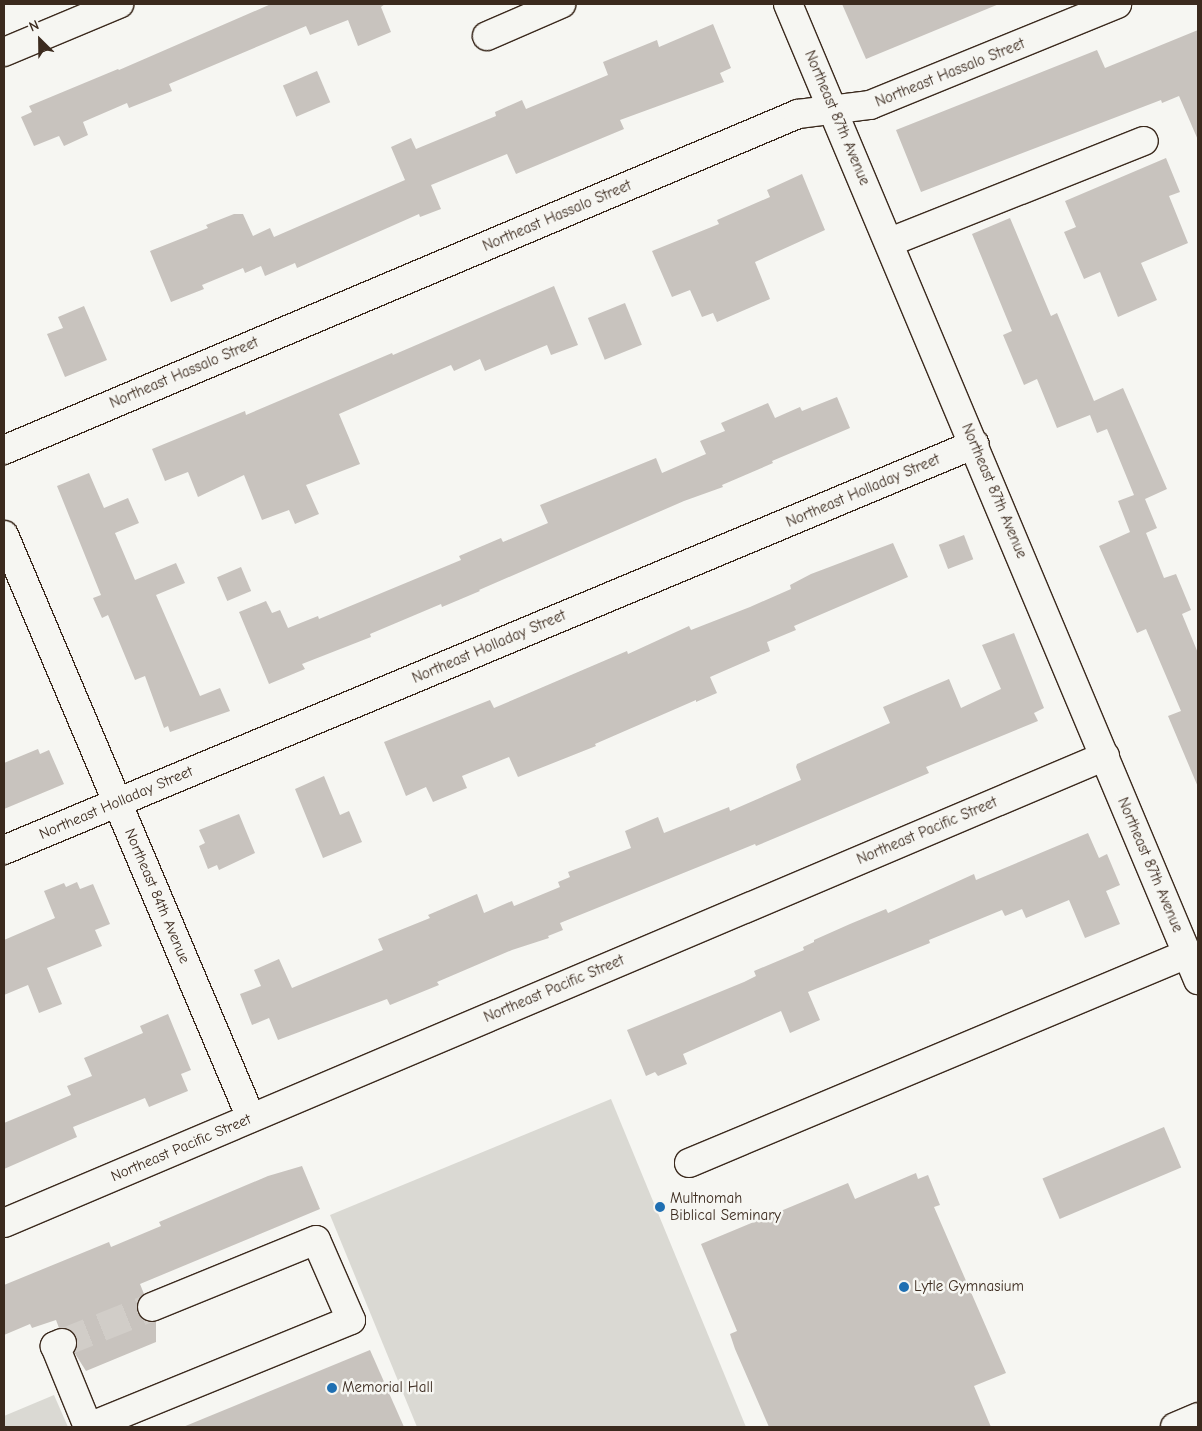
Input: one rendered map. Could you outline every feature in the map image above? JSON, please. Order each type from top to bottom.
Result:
[{"type":"street","points":[[4,52],[119,4]]},
{"type":"street","points":[[487,36],[561,4]]},
{"type":"street","name":"Northeast 87th Avenue","points":[[788,4],[975,444],[1198,980]]},
{"type":"street","name":"Northeast Hassalo Street","points":[[4,450],[798,114],[870,105],[1117,4]]},
{"type":"street","points":[[890,242],[1144,140]]},
{"type":"street","name":"Northeast Holladay Street","points":[[4,850],[975,444]]},
{"type":"street","name":"Northeast 84th Avenue","points":[[4,535],[11,573],[117,802],[251,1118]]},
{"type":"street","name":"Northeast Pacific Street","points":[[4,1223],[1105,756]]},
{"type":"street","points":[[689,1163],[1187,954]]},
{"type":"street","points":[[62,1343],[56,1346],[89,1427],[352,1320],[316,1240],[152,1307]]},
{"type":"street","points":[[1175,1427],[1198,1417]]},
{"type":"shaded area","points":[[611,1099],[746,1427],[417,1427],[330,1215]]},
{"type":"shaded area","points":[[54,1395],[68,1427],[4,1427],[4,1416]]},
{"type":"building","points":[[271,4],[385,4],[381,7],[391,32],[358,46],[348,20],[310,35],[306,26],[169,84],[172,91],[129,108],[127,103],[83,122],[88,135],[64,146],[59,136],[34,146],[21,117],[32,112],[29,106],[119,70]]},
{"type":"building","points":[[842,4],[999,4],[866,59]]},
{"type":"building","points":[[713,24],[731,68],[720,73],[724,82],[620,120],[624,129],[516,174],[507,154],[431,185],[441,209],[420,217],[419,214],[297,268],[295,263],[265,276],[261,266],[245,273],[243,268],[202,285],[204,289],[171,302],[150,251],[208,228],[206,225],[234,214],[243,214],[253,236],[270,228],[274,237],[405,180],[391,147],[411,138],[416,149],[496,116],[495,112],[522,100],[526,109],[608,75],[603,62],[657,40],[659,47]]},
{"type":"building","points":[[1198,30],[1198,140],[1179,96],[1162,103],[1161,100],[921,192],[896,130],[1097,50],[1105,68]]},
{"type":"building","points":[[317,71],[330,102],[296,117],[283,85]]},
{"type":"building","points":[[1166,158],[1180,192],[1169,196],[1188,243],[1141,263],[1157,300],[1118,317],[1100,272],[1084,279],[1064,232],[1076,227],[1065,201]]},
{"type":"building","points":[[802,174],[825,230],[755,262],[770,299],[717,322],[713,313],[702,317],[690,290],[672,297],[652,251],[719,224],[717,220],[770,197],[767,190]]},
{"type":"building","points":[[1010,218],[1051,316],[1057,313],[1094,401],[1123,388],[1167,489],[1145,499],[1157,528],[1146,533],[1164,578],[1176,574],[1191,610],[1182,614],[1198,653],[1198,787],[1168,716],[1181,711],[1146,629],[1137,633],[1099,546],[1130,532],[1118,501],[1134,495],[1107,429],[1097,433],[1090,415],[1057,428],[1037,379],[1024,385],[1003,335],[1012,331],[972,234]]},
{"type":"building","points":[[554,286],[578,345],[551,355],[547,345],[485,371],[480,359],[454,371],[451,365],[339,414],[360,464],[306,485],[319,514],[295,524],[289,510],[262,520],[244,475],[198,497],[188,472],[165,481],[152,449],[245,411],[246,415]]},
{"type":"building","points":[[625,303],[642,345],[605,360],[588,318]]},
{"type":"building","points":[[84,306],[107,360],[65,377],[47,334],[63,328],[58,317]]},
{"type":"building","points":[[837,397],[850,428],[772,461],[773,463],[722,485],[723,487],[684,501],[442,607],[441,604],[370,634],[371,637],[302,664],[305,669],[269,684],[239,612],[266,601],[272,613],[280,610],[288,628],[318,616],[319,619],[461,560],[459,556],[501,538],[503,542],[548,523],[540,505],[656,458],[662,473],[706,454],[700,441],[725,431],[721,423],[768,403],[775,418],[800,407],[802,411]]},
{"type":"building","points":[[89,473],[104,508],[128,498],[139,523],[115,533],[135,580],[176,563],[185,583],[156,595],[200,696],[220,688],[230,711],[170,732],[168,726],[164,728],[145,676],[135,680],[108,615],[102,618],[93,598],[101,595],[57,486]]},
{"type":"building","points":[[964,535],[973,559],[948,569],[939,545]]},
{"type":"building","points":[[893,543],[908,577],[794,626],[796,630],[767,642],[770,651],[710,677],[717,693],[696,702],[696,700],[595,744],[596,746],[518,777],[509,757],[462,776],[467,788],[433,802],[426,787],[406,796],[384,742],[490,700],[494,708],[627,651],[628,654],[689,626],[691,630],[750,607],[791,589],[790,585],[811,574]]},
{"type":"building","points":[[241,567],[251,591],[227,601],[217,577]]},
{"type":"building","points":[[1014,633],[1044,708],[1034,713],[1038,721],[926,767],[929,773],[818,820],[560,923],[563,930],[548,936],[549,938],[512,950],[437,982],[439,985],[390,1005],[387,999],[278,1040],[269,1018],[252,1025],[240,994],[261,986],[254,970],[279,959],[292,988],[383,950],[378,939],[430,918],[428,915],[477,894],[484,913],[512,901],[514,906],[560,887],[558,882],[570,877],[568,872],[631,848],[625,831],[658,817],[664,833],[729,807],[730,811],[801,780],[796,767],[797,764],[890,723],[883,707],[949,679],[961,708],[1001,689],[982,645]]},
{"type":"building","points":[[38,749],[40,754],[49,750],[64,784],[4,809],[4,763]]},
{"type":"building","points":[[324,776],[340,815],[349,811],[362,842],[323,858],[295,789]]},
{"type":"building","points":[[239,814],[255,853],[219,870],[217,865],[208,869],[199,846],[205,843],[199,830]]},
{"type":"building","points":[[1088,833],[1099,858],[1107,854],[1120,885],[1106,891],[1120,924],[1085,938],[1069,900],[1026,918],[1022,909],[1005,916],[1002,910],[929,940],[930,943],[808,992],[820,1020],[790,1033],[781,1011],[683,1054],[687,1064],[658,1076],[655,1072],[646,1076],[627,1030],[744,982],[756,976],[754,971],[804,950],[803,947],[814,942],[814,940],[850,924],[886,909],[888,913],[974,874],[976,880]]},
{"type":"building","points":[[77,882],[80,889],[93,884],[110,924],[95,930],[102,946],[47,968],[62,1004],[39,1013],[28,985],[4,995],[4,940],[55,918],[44,891],[64,883],[66,887]]},
{"type":"building","points":[[168,1014],[191,1070],[181,1074],[188,1091],[149,1107],[145,1098],[73,1127],[77,1137],[4,1169],[4,1123],[71,1095],[67,1086],[92,1076],[84,1058],[143,1033],[140,1026]]},
{"type":"building","points":[[1164,1127],[1181,1168],[1060,1219],[1042,1179]]},
{"type":"building","points":[[302,1166],[320,1209],[140,1284],[144,1294],[137,1304],[137,1312],[143,1320],[156,1322],[156,1342],[86,1371],[74,1352],[78,1344],[76,1336],[71,1330],[59,1328],[56,1320],[32,1328],[30,1324],[4,1335],[4,1285],[109,1242],[111,1247],[161,1226],[159,1222],[268,1176]]},
{"type":"building","name":"Lytle Gymnasium","points":[[916,1173],[918,1179],[928,1175],[940,1205],[934,1207],[1006,1373],[974,1386],[991,1427],[769,1427],[735,1349],[730,1334],[737,1331],[701,1244],[848,1183],[855,1199]]},
{"type":"building","name":"Memorial Hall","points":[[370,1350],[404,1427],[183,1427]]},
{"type":"tunnel","points":[[62,1343],[152,1307]]},
{"type":"place","name":"Multnomah Biblical Seminary","points":[[660,1207]]},
{"type":"place","name":"Lytle Gymnasium","points":[[904,1287]]},
{"type":"place","name":"Memorial Hall","points":[[332,1388]]}]
